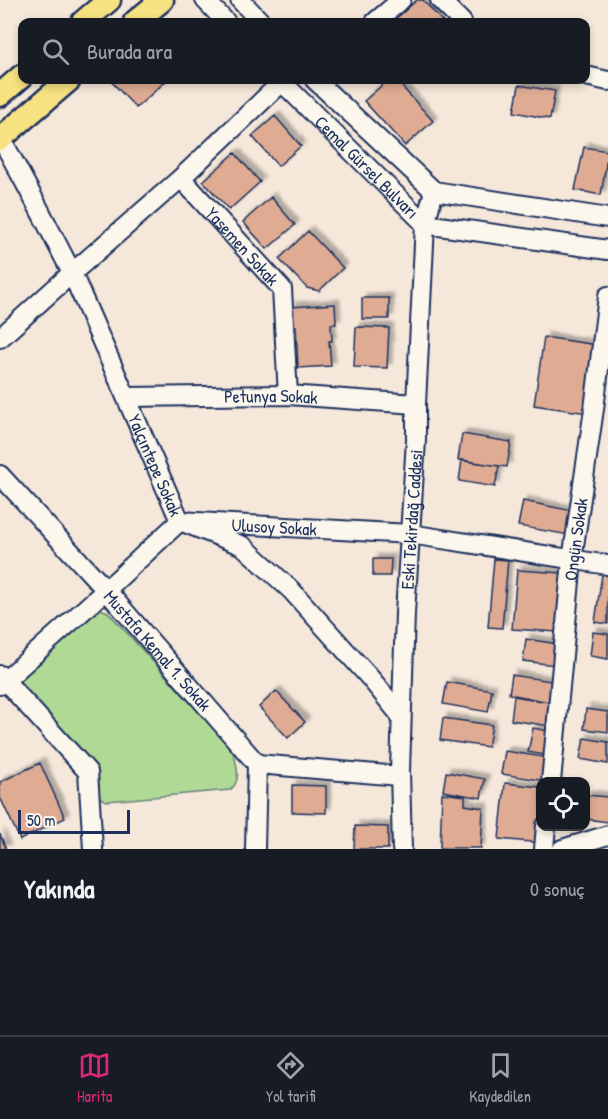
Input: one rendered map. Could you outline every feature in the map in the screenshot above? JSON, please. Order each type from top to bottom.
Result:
[{"type":"main road","points":[[88,18],[109,0]]},
{"type":"main road","points":[[140,18],[162,0]]},
{"type":"main road","points":[[0,95],[18,79]]},
{"type":"main road","points":[[1,139],[64,84]]},
{"type":"street","points":[[205,0],[222,18]]},
{"type":"street","points":[[240,0],[257,18]]},
{"type":"street","points":[[380,18],[401,0]]},
{"type":"street","points":[[440,0],[458,18]]},
{"type":"street","points":[[590,77],[608,81]]},
{"type":"street","points":[[0,338],[181,178],[277,84]]},
{"type":"street","name":"Cemal Gürsel Bulvarı","points":[[285,84],[425,224],[608,250]]},
{"type":"street","name":"Cemal Gürsel Bulvarı","points":[[319,84],[434,190],[608,218]]},
{"type":"street","name":"Yalçıntepe Sokak","points":[[1,139],[72,273],[180,521],[243,546],[291,590],[401,716]]},
{"type":"street","name":"Yasemen Sokak","points":[[181,178],[282,289],[288,395]]},
{"type":"street","name":"Eski Tekirdağ Caddesi","points":[[402,849],[400,776],[405,613],[416,440],[425,224],[434,190]]},
{"type":"street","name":"Ongün Sokak","points":[[551,777],[572,560],[601,410],[608,296]]},
{"type":"street","name":"Petunya Sokak","points":[[127,397],[288,395],[416,404]]},
{"type":"street","name":"Mustafa Kemal 1. Sokak","points":[[0,475],[106,590],[257,764]]},
{"type":"street","points":[[93,849],[88,772],[2,680],[106,590],[180,521]]},
{"type":"street","name":"Ulusoy Sokak","points":[[180,521],[410,534],[608,565]]},
{"type":"street","points":[[255,849],[257,764],[400,776]]},
{"type":"street","points":[[544,849],[546,831]]},
{"type":"street","points":[[562,849],[608,835]]},
{"type":"green space","points":[[96,610],[108,612],[231,748],[237,779],[230,790],[107,801],[98,797],[15,683]]},
{"type":"building","points":[[417,0],[423,0],[439,18],[397,18]]},
{"type":"building","points":[[114,84],[163,84],[136,108]]},
{"type":"building","points":[[383,84],[400,84],[433,121],[405,146],[364,101]]},
{"type":"building","points":[[519,85],[555,91],[550,119],[514,112]]},
{"type":"building","points":[[275,116],[301,146],[278,166],[252,136]]},
{"type":"building","points":[[584,147],[608,151],[601,195],[575,190]]},
{"type":"building","points":[[235,153],[260,182],[229,210],[203,181]]},
{"type":"building","points":[[271,197],[295,225],[267,249],[243,222]]},
{"type":"building","points":[[308,231],[343,268],[319,291],[307,288],[279,259]]},
{"type":"building","points":[[362,298],[389,298],[389,319],[362,319]]},
{"type":"building","points":[[335,304],[336,324],[331,324],[332,341],[329,341],[331,366],[298,368],[296,326],[292,327],[291,307]]},
{"type":"building","points":[[356,327],[389,328],[387,368],[354,367]]},
{"type":"building","points":[[544,337],[597,345],[587,413],[534,405]]},
{"type":"building","points":[[462,434],[511,442],[507,467],[458,460]]},
{"type":"building","points":[[462,460],[499,466],[495,487],[459,481]]},
{"type":"building","points":[[523,501],[573,511],[569,535],[518,526]]},
{"type":"building","points":[[373,559],[391,559],[390,576],[373,576]]},
{"type":"building","points":[[494,559],[508,560],[502,628],[488,627]]},
{"type":"building","points":[[517,570],[563,573],[558,632],[512,629]]},
{"type":"building","points":[[602,574],[608,575],[608,624],[595,622]]},
{"type":"building","points":[[593,632],[608,634],[608,659],[590,656]]},
{"type":"building","points":[[526,639],[558,644],[555,665],[523,661]]},
{"type":"building","points":[[512,675],[558,682],[554,703],[509,694]]},
{"type":"building","points":[[447,682],[492,690],[488,712],[443,704]]},
{"type":"building","points":[[276,691],[305,722],[288,738],[259,707]]},
{"type":"building","points":[[514,696],[554,703],[550,726],[511,720]]},
{"type":"building","points":[[586,709],[608,712],[608,732],[584,729]]},
{"type":"building","points":[[443,718],[492,725],[488,747],[440,740]]},
{"type":"building","points":[[533,728],[554,732],[550,756],[528,752]]},
{"type":"building","points":[[584,738],[608,742],[608,764],[580,759]]},
{"type":"building","points":[[505,751],[550,758],[547,777],[536,777],[536,779],[501,774]]},
{"type":"building","points":[[40,763],[65,818],[20,840],[0,797],[0,782]]},
{"type":"building","points":[[446,772],[485,779],[481,798],[443,791]]},
{"type":"building","points":[[505,783],[536,787],[536,831],[541,831],[541,843],[499,839]]},
{"type":"building","points":[[292,785],[326,786],[326,813],[292,812]]},
{"type":"building","points":[[442,793],[465,796],[465,805],[483,808],[481,848],[440,848]]},
{"type":"building","points":[[590,795],[608,797],[608,822],[590,820]]},
{"type":"building","points":[[355,826],[388,827],[388,849],[354,849]]},
{"type":"building","points":[[0,834],[6,849],[0,849]]}]
